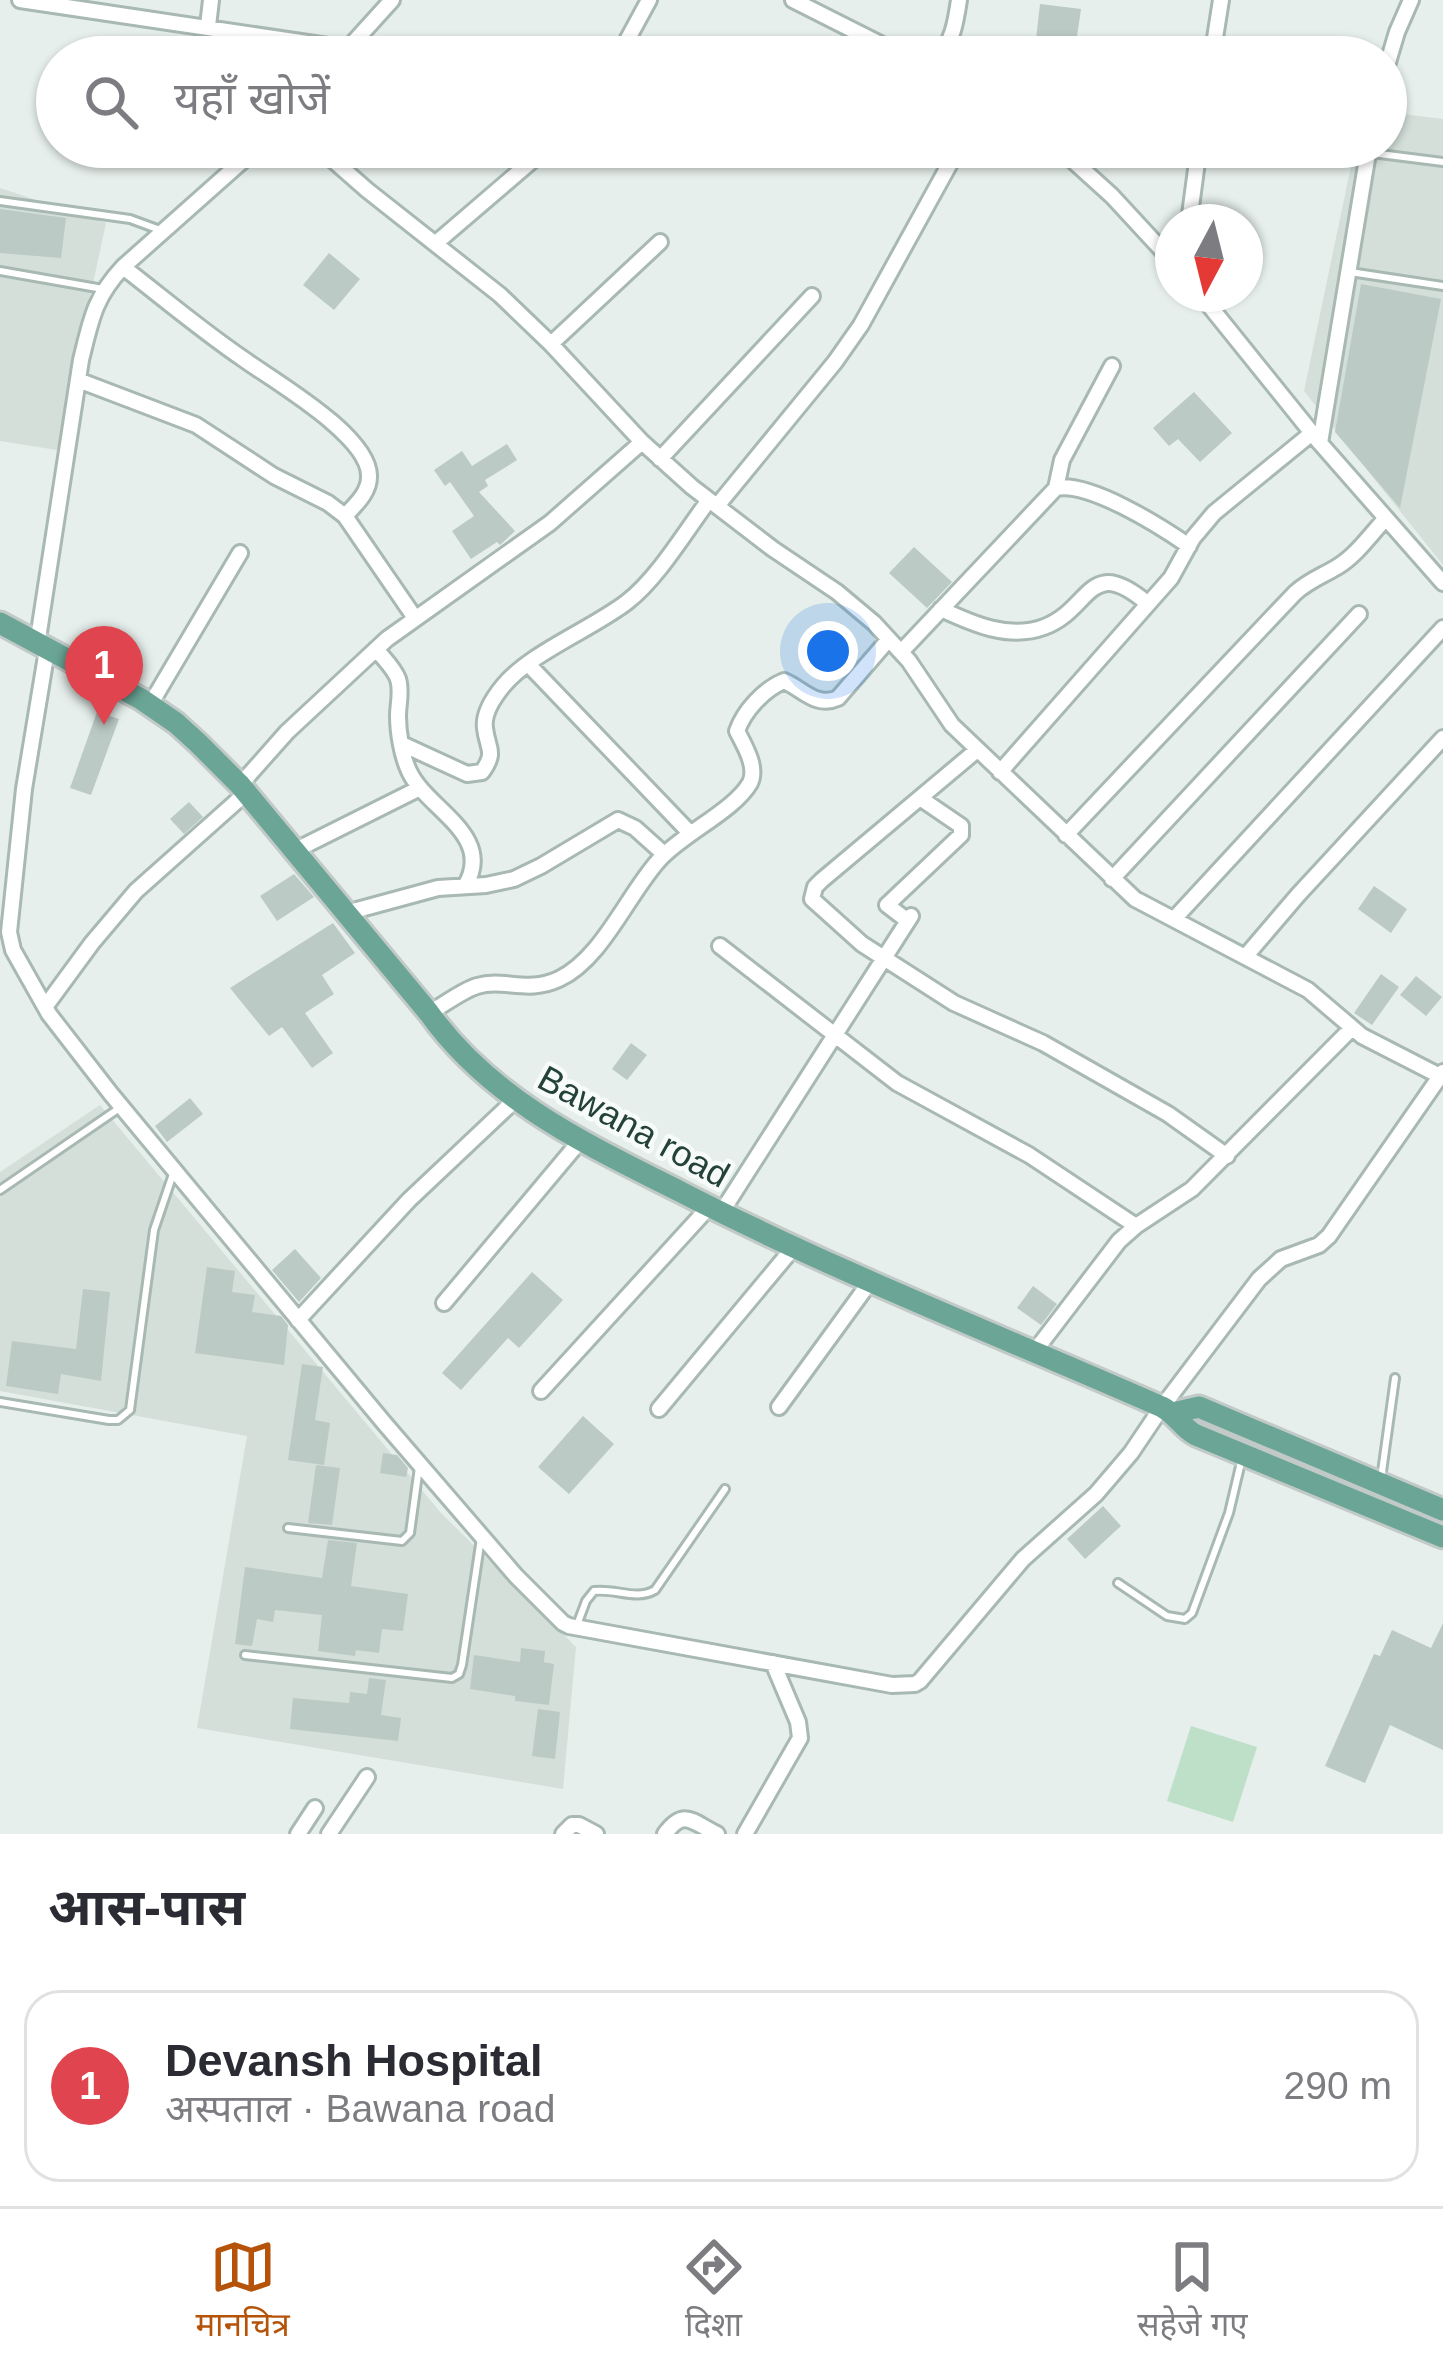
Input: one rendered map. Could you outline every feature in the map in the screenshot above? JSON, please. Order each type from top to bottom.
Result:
[{"type":"main road","name":"Bawana road","points":[[0,623],[176,723],[243,789],[451,1043],[493,1083],[580,1141],[870,1282],[1168,1410],[1187,1430],[1443,1537]]},
{"type":"main road","name":"Bawana road","points":[[1168,1410],[1198,1407],[1443,1510]]},
{"type":"street","points":[[20,0],[258,36]]},
{"type":"street","points":[[208,26],[212,0]]},
{"type":"street","points":[[629,36],[649,0]]},
{"type":"street","points":[[793,0],[864,36]]},
{"type":"street","points":[[951,36],[959,0]]},
{"type":"street","points":[[1215,36],[1221,0]]},
{"type":"street","points":[[1396,36],[1411,0]]},
{"type":"street","points":[[358,36],[386,3]]},
{"type":"street","points":[[234,168],[123,267],[103,289],[91,320],[78,380],[5,942],[45,1007],[121,1107],[420,1464],[562,1623],[892,1685],[915,1684],[1024,1559],[1096,1494],[1131,1454],[1168,1410],[1258,1279],[1281,1259],[1329,1236],[1442,1074],[1351,1029],[1320,998],[1135,898],[977,750],[938,708],[889,639],[837,592],[773,549],[660,459],[500,295],[342,168]]},
{"type":"street","points":[[436,243],[524,168]]},
{"type":"street","points":[[402,744],[467,774],[482,772],[491,746],[486,715],[508,680],[634,598],[835,362],[861,325],[947,168]]},
{"type":"street","points":[[1081,168],[1155,243]]},
{"type":"street","points":[[1191,204],[1196,168]]},
{"type":"street","points":[[1000,772],[1171,578],[1214,513],[1316,438],[1366,168]]},
{"type":"street","points":[[551,344],[661,242]]},
{"type":"street","points":[[123,267],[319,410],[353,444],[369,478],[364,494],[345,516]]},
{"type":"street","points":[[660,459],[812,296]]},
{"type":"street","points":[[1214,312],[1316,438],[1443,583]]},
{"type":"street","points":[[901,652],[1056,488],[1062,460],[1112,366]]},
{"type":"street","points":[[78,380],[196,424],[251,462],[328,503],[345,516],[415,618]]},
{"type":"street","points":[[45,1007],[136,891],[243,789],[286,732],[376,649],[550,523],[642,442]]},
{"type":"street","points":[[1056,488],[1082,490],[1114,503],[1189,546]]},
{"type":"street","points":[[1066,835],[1295,592],[1336,568],[1386,518]]},
{"type":"street","points":[[150,705],[240,553]]},
{"type":"street","points":[[941,609],[975,625],[1027,631],[1056,621],[1091,588],[1104,583],[1123,585],[1148,604]]},
{"type":"street","points":[[1112,879],[1359,614]]},
{"type":"street","points":[[1174,919],[1443,628]]},
{"type":"street","points":[[429,1013],[481,985],[534,988],[579,965],[664,854],[751,782],[751,762],[737,731],[770,688],[784,681],[829,702],[847,690],[889,639]]},
{"type":"street","points":[[376,649],[400,683],[398,716],[408,770],[453,819],[474,859],[474,872],[465,886]]},
{"type":"street","points":[[529,665],[690,833]]},
{"type":"street","points":[[1245,957],[1443,738]]},
{"type":"street","points":[[977,750],[822,880],[812,895],[816,904],[884,958],[953,1003],[1043,1043],[1168,1114],[1227,1156]]},
{"type":"street","points":[[294,851],[420,788]]},
{"type":"street","points":[[542,1391],[715,1210],[836,1036],[910,918],[887,905],[961,835],[961,826],[920,798]]},
{"type":"street","points":[[346,913],[438,888],[487,886],[514,879],[618,820],[635,828],[664,854]]},
{"type":"street","points":[[720,946],[908,1090],[1029,1155],[1136,1226]]},
{"type":"street","points":[[1035,1352],[1119,1241],[1192,1189],[1351,1029]]},
{"type":"street","points":[[298,1320],[409,1200],[516,1099]]},
{"type":"street","points":[[444,1303],[580,1141]]},
{"type":"street","points":[[659,1409],[794,1247]]},
{"type":"street","points":[[778,1406],[870,1282]]},
{"type":"street","points":[[745,1834],[800,1738],[773,1663]]},
{"type":"street","points":[[329,1834],[367,1777]]},
{"type":"street","points":[[298,1834],[316,1808]]},
{"type":"street","points":[[665,1834],[682,1819],[717,1834]]},
{"type":"street","points":[[563,1834],[572,1825],[596,1834]]},
{"type":"lane","points":[[1407,156],[1443,162]]},
{"type":"lane","points":[[0,201],[130,219],[164,231]]},
{"type":"lane","points":[[0,271],[103,289]]},
{"type":"lane","points":[[1350,272],[1443,286]]},
{"type":"lane","points":[[0,1190],[121,1107]]},
{"type":"lane","points":[[0,1402],[110,1420],[130,1410],[154,1230],[174,1171]]},
{"type":"lane","points":[[1381,1483],[1395,1378]]},
{"type":"lane","points":[[1118,1583],[1167,1616],[1186,1619],[1192,1613],[1229,1513],[1243,1455]]},
{"type":"lane","points":[[288,1528],[402,1541],[410,1533],[420,1464]]},
{"type":"lane","points":[[576,1628],[594,1591],[641,1595],[655,1590],[725,1490]]},
{"type":"lane","points":[[245,1655],[452,1678],[462,1665],[481,1535]]},
{"type":"shaded area","points":[[1407,115],[1443,119],[1443,565],[1304,391],[1351,168],[1407,168]]},
{"type":"shaded area","points":[[0,188],[106,223],[57,450],[0,441]]},
{"type":"shaded area","points":[[100,1105],[441,1513],[576,1647],[563,1789],[197,1728],[247,1436],[0,1391],[0,1172]]},
{"type":"green space","points":[[1191,1726],[1257,1747],[1233,1822],[1167,1801]]},
{"type":"building","points":[[1040,4],[1081,9],[1077,36],[1036,36]]},
{"type":"building","points":[[0,209],[66,218],[61,258],[0,253]]},
{"type":"building","points":[[329,253],[360,279],[334,310],[303,285]]},
{"type":"building","points":[[1361,284],[1441,299],[1400,508],[1335,432]]},
{"type":"building","points":[[1194,392],[1232,433],[1200,462],[1178,439],[1169,446],[1153,428]]},
{"type":"building","points":[[507,444],[517,460],[485,480],[488,486],[479,492],[515,531],[500,545],[497,542],[471,559],[452,531],[474,516],[450,482],[445,486],[434,470],[462,451],[472,466]]},
{"type":"building","points":[[914,547],[952,582],[927,608],[889,573]]},
{"type":"building","points":[[97,712],[119,719],[91,795],[70,788]]},
{"type":"building","points":[[189,802],[203,817],[184,834],[170,819]]},
{"type":"building","points":[[294,874],[314,897],[277,921],[260,896]]},
{"type":"building","points":[[1374,886],[1407,909],[1391,933],[1358,909]]},
{"type":"building","points":[[333,923],[355,953],[322,975],[334,994],[305,1013],[333,1053],[312,1068],[282,1027],[269,1036],[230,988]]},
{"type":"building","points":[[1381,974],[1399,987],[1372,1025],[1354,1013]]},
{"type":"building","points":[[1416,976],[1442,997],[1426,1016],[1400,995]]},
{"type":"building","points":[[631,1043],[647,1055],[627,1080],[612,1069]]},
{"type":"building","points":[[190,1098],[203,1114],[167,1142],[155,1126]]},
{"type":"building","points":[[295,1249],[321,1278],[299,1302],[272,1270]]},
{"type":"building","points":[[207,1267],[235,1271],[232,1292],[255,1295],[252,1312],[281,1316],[288,1325],[284,1365],[195,1353]]},
{"type":"building","points":[[532,1272],[563,1300],[519,1348],[508,1338],[461,1390],[442,1373]]},
{"type":"building","points":[[1033,1286],[1057,1304],[1041,1325],[1017,1308]]},
{"type":"building","points":[[83,1289],[110,1292],[101,1381],[61,1374],[58,1394],[6,1386],[12,1341],[76,1349]]},
{"type":"building","points":[[302,1364],[323,1367],[315,1420],[330,1423],[324,1465],[288,1460]]},
{"type":"building","points":[[583,1416],[614,1444],[569,1494],[538,1467]]},
{"type":"building","points":[[383,1453],[397,1455],[408,1468],[406,1477],[380,1473]]},
{"type":"building","points":[[316,1465],[340,1468],[332,1525],[308,1523]]},
{"type":"building","points":[[1103,1506],[1121,1526],[1085,1559],[1067,1539]]},
{"type":"building","points":[[328,1540],[357,1543],[351,1586],[408,1594],[403,1631],[382,1629],[379,1653],[356,1650],[355,1656],[318,1651],[322,1615],[275,1610],[273,1622],[257,1619],[252,1646],[235,1644],[245,1567],[322,1578]]},
{"type":"building","points":[[1443,1623],[1443,1750],[1390,1725],[1365,1783],[1325,1766],[1374,1654],[1380,1656],[1392,1630],[1431,1648]]},
{"type":"building","points":[[521,1648],[545,1651],[544,1662],[554,1664],[549,1705],[470,1689],[474,1655],[520,1662]]},
{"type":"building","points":[[369,1678],[386,1680],[381,1715],[401,1718],[398,1741],[290,1729],[293,1698],[349,1703],[350,1692],[367,1694]]},
{"type":"building","points":[[538,1709],[560,1712],[555,1759],[532,1756]]},
{"type":"place","name":"Devansh Hospital","points":[[104,725]]}]
